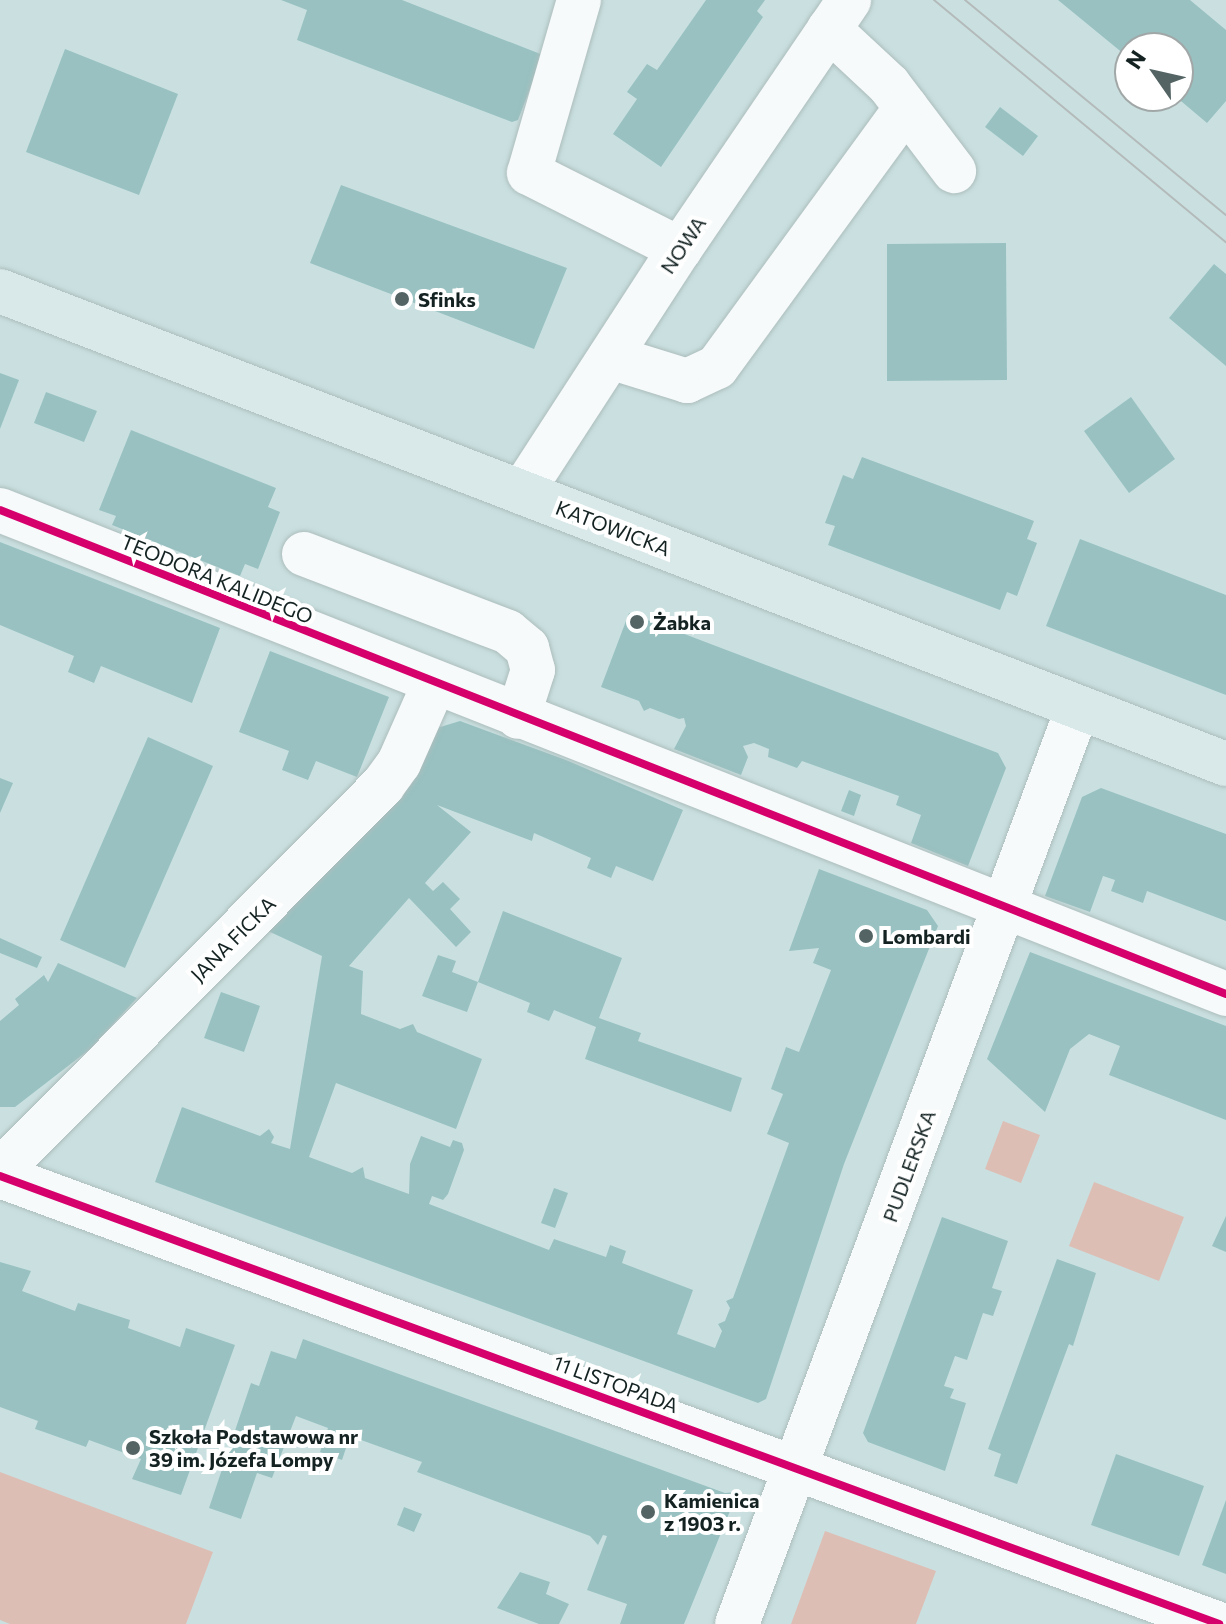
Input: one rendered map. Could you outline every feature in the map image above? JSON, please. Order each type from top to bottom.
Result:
[{"type":"main road","name":"KATOWICKA","points":[[0,291],[1226,764]]},
{"type":"street","points":[[579,0],[529,173],[680,249]]},
{"type":"street","points":[[839,15],[954,171]]},
{"type":"street","name":"NOWA","points":[[522,492],[680,249],[839,15]]},
{"type":"street","points":[[610,357],[687,381],[717,367],[906,108]]},
{"type":"street","name":"TEODORA KALIDEGO","points":[[0,510],[434,684],[1226,994]]},
{"type":"street","points":[[304,554],[508,632],[527,648],[533,670],[518,717]]},
{"type":"street","name":"JANA FICKA","points":[[0,1173],[376,794],[399,763],[434,684]]},
{"type":"street","name":"PUDLERSKA","points":[[737,1624],[1078,707]]},
{"type":"street","name":"11 LISTOPADA","points":[[0,1173],[1219,1624]]},
{"type":"shaded area","points":[[1003,1121],[1040,1135],[1021,1183],[985,1169]]},
{"type":"shaded area","points":[[1094,1182],[1184,1217],[1159,1281],[1069,1246]]},
{"type":"shaded area","points":[[0,1472],[213,1552],[186,1624],[10,1624],[0,1620]]},
{"type":"shaded area","points":[[825,1531],[936,1571],[916,1624],[791,1624]]},
{"type":"building","points":[[281,0],[402,0],[543,55],[518,120],[512,122],[297,40],[307,10]]},
{"type":"building","points":[[706,0],[765,0],[757,11],[763,17],[661,167],[613,134],[637,99],[627,92],[647,64],[657,70]]},
{"type":"building","points":[[1058,0],[1190,0],[1226,30],[1226,101],[1207,123],[1194,112],[1194,32],[1114,32],[1114,46]]},
{"type":"building","points":[[65,49],[178,94],[139,195],[26,152]]},
{"type":"building","points":[[1000,107],[1038,136],[1023,156],[985,127]]},
{"type":"building","points":[[341,185],[567,268],[534,349],[310,263]]},
{"type":"building","points":[[1006,243],[1007,380],[887,381],[887,244]]},
{"type":"building","points":[[1214,264],[1226,274],[1226,366],[1169,318]]},
{"type":"building","points":[[0,373],[19,380],[0,429]]},
{"type":"building","points":[[46,392],[97,411],[84,442],[34,423]]},
{"type":"building","points":[[1131,397],[1175,459],[1129,493],[1084,431]]},
{"type":"building","points":[[131,430],[276,488],[268,507],[280,512],[258,569],[245,564],[240,576],[112,525],[116,516],[99,510]]},
{"type":"building","points":[[862,457],[1034,521],[1027,539],[1037,543],[1017,596],[1007,592],[1000,610],[828,545],[835,526],[825,523],[843,475],[853,479]]},
{"type":"building","points":[[1080,539],[1226,595],[1226,695],[1046,626]]},
{"type":"building","points":[[0,542],[220,628],[192,703],[101,666],[94,683],[68,672],[74,656],[0,625]]},
{"type":"building","points":[[629,613],[998,753],[1006,768],[968,866],[911,843],[921,815],[896,805],[899,796],[802,761],[797,768],[768,757],[769,749],[754,743],[743,746],[748,757],[741,775],[674,749],[686,726],[684,718],[650,708],[644,711],[639,701],[601,687]]},
{"type":"building","points":[[270,651],[389,697],[357,777],[316,761],[308,780],[282,770],[289,751],[239,732]]},
{"type":"building","points":[[460,721],[566,760],[683,810],[653,881],[616,866],[611,878],[587,868],[591,858],[534,833],[532,841],[437,805],[471,832],[425,883],[433,891],[443,882],[460,899],[450,909],[471,932],[456,947],[409,898],[349,966],[363,971],[361,1014],[400,1029],[413,1024],[417,1032],[482,1059],[456,1129],[336,1083],[309,1157],[352,1173],[363,1167],[365,1178],[409,1194],[410,1164],[421,1136],[450,1147],[453,1140],[462,1143],[464,1150],[448,1194],[443,1200],[432,1196],[429,1204],[549,1250],[554,1239],[606,1257],[610,1245],[626,1251],[622,1263],[693,1290],[677,1334],[715,1348],[722,1331],[718,1324],[725,1321],[730,1308],[726,1301],[733,1298],[789,1143],[767,1134],[783,1094],[771,1089],[786,1047],[799,1052],[831,970],[813,963],[819,948],[789,951],[819,869],[927,910],[938,926],[844,1164],[766,1399],[758,1403],[155,1182],[182,1107],[260,1136],[269,1129],[274,1137],[271,1143],[290,1149],[322,956],[268,931],[411,785],[437,728]]},
{"type":"building","points":[[148,737],[213,766],[125,968],[60,940]]},
{"type":"building","points":[[0,778],[13,783],[0,813]]},
{"type":"building","points":[[1101,788],[1226,834],[1226,921],[1147,891],[1143,903],[1111,891],[1115,880],[1103,876],[1090,912],[1045,896],[1082,797]]},
{"type":"building","points":[[849,790],[861,795],[854,816],[841,811]]},
{"type":"building","points":[[503,911],[622,958],[599,1018],[641,1033],[638,1041],[742,1078],[731,1112],[585,1059],[596,1027],[554,1010],[549,1021],[527,1012],[530,1003],[478,982]]},
{"type":"building","points":[[0,938],[42,957],[37,968],[0,953]]},
{"type":"building","points":[[1030,952],[1226,1026],[1226,1120],[1109,1075],[1120,1046],[1089,1034],[1070,1049],[1045,1112],[987,1059]]},
{"type":"building","points":[[438,955],[456,961],[452,972],[478,982],[467,1012],[422,996]]},
{"type":"building","points":[[58,963],[137,998],[90,1049],[15,1107],[0,1107],[0,1021],[19,1005],[15,999],[44,975],[48,982]]},
{"type":"building","points":[[221,992],[260,1006],[244,1052],[204,1038]]},
{"type":"building","points":[[554,1188],[568,1193],[555,1228],[541,1223]]},
{"type":"building","points":[[1226,1216],[1226,1252],[1212,1246]]},
{"type":"building","points":[[942,1217],[1008,1241],[992,1288],[1002,1291],[993,1316],[983,1313],[967,1360],[955,1356],[944,1386],[954,1389],[950,1398],[966,1403],[945,1471],[868,1442],[863,1433]]},
{"type":"building","points":[[1057,1259],[1096,1273],[1073,1346],[1069,1344],[1017,1484],[994,1476],[1001,1454],[988,1449]]},
{"type":"building","points":[[0,1262],[31,1271],[22,1291],[75,1311],[78,1303],[130,1320],[128,1328],[180,1347],[186,1328],[235,1345],[181,1495],[132,1479],[141,1459],[89,1440],[86,1447],[35,1429],[38,1421],[0,1407]]},
{"type":"building","points":[[303,1339],[725,1493],[736,1492],[738,1502],[732,1506],[684,1624],[620,1624],[627,1604],[587,1590],[607,1536],[603,1535],[598,1545],[590,1536],[417,1472],[422,1462],[350,1436],[342,1460],[320,1452],[328,1428],[296,1416],[272,1478],[257,1473],[241,1519],[209,1508],[251,1383],[259,1386],[271,1351],[296,1359]]},
{"type":"building","points":[[1116,1454],[1204,1486],[1179,1556],[1091,1525]]},
{"type":"building","points":[[1226,1500],[1226,1574],[1202,1565]]},
{"type":"building","points":[[404,1507],[422,1514],[414,1532],[397,1525]]},
{"type":"building","points":[[520,1572],[550,1582],[546,1594],[569,1604],[559,1624],[539,1624],[497,1608]]},
{"type":"tram line","points":[[934,0],[1226,242]]},
{"type":"tram line","points":[[965,0],[1226,215]]},
{"type":"cycle path","points":[[0,510],[1226,994]]},
{"type":"cycle path","points":[[0,1176],[1219,1624]]},
{"type":"place","name":"Sfinks","points":[[402,299]]},
{"type":"place","name":"Żabka","points":[[637,622]]},
{"type":"place","name":"Lombardi","points":[[866,936]]},
{"type":"place","name":"Szkoła Podstawowa nr 39 im. Józefa Lompy","points":[[133,1448]]},
{"type":"place","name":"Kamienica z 1903 r.","points":[[648,1512]]}]
